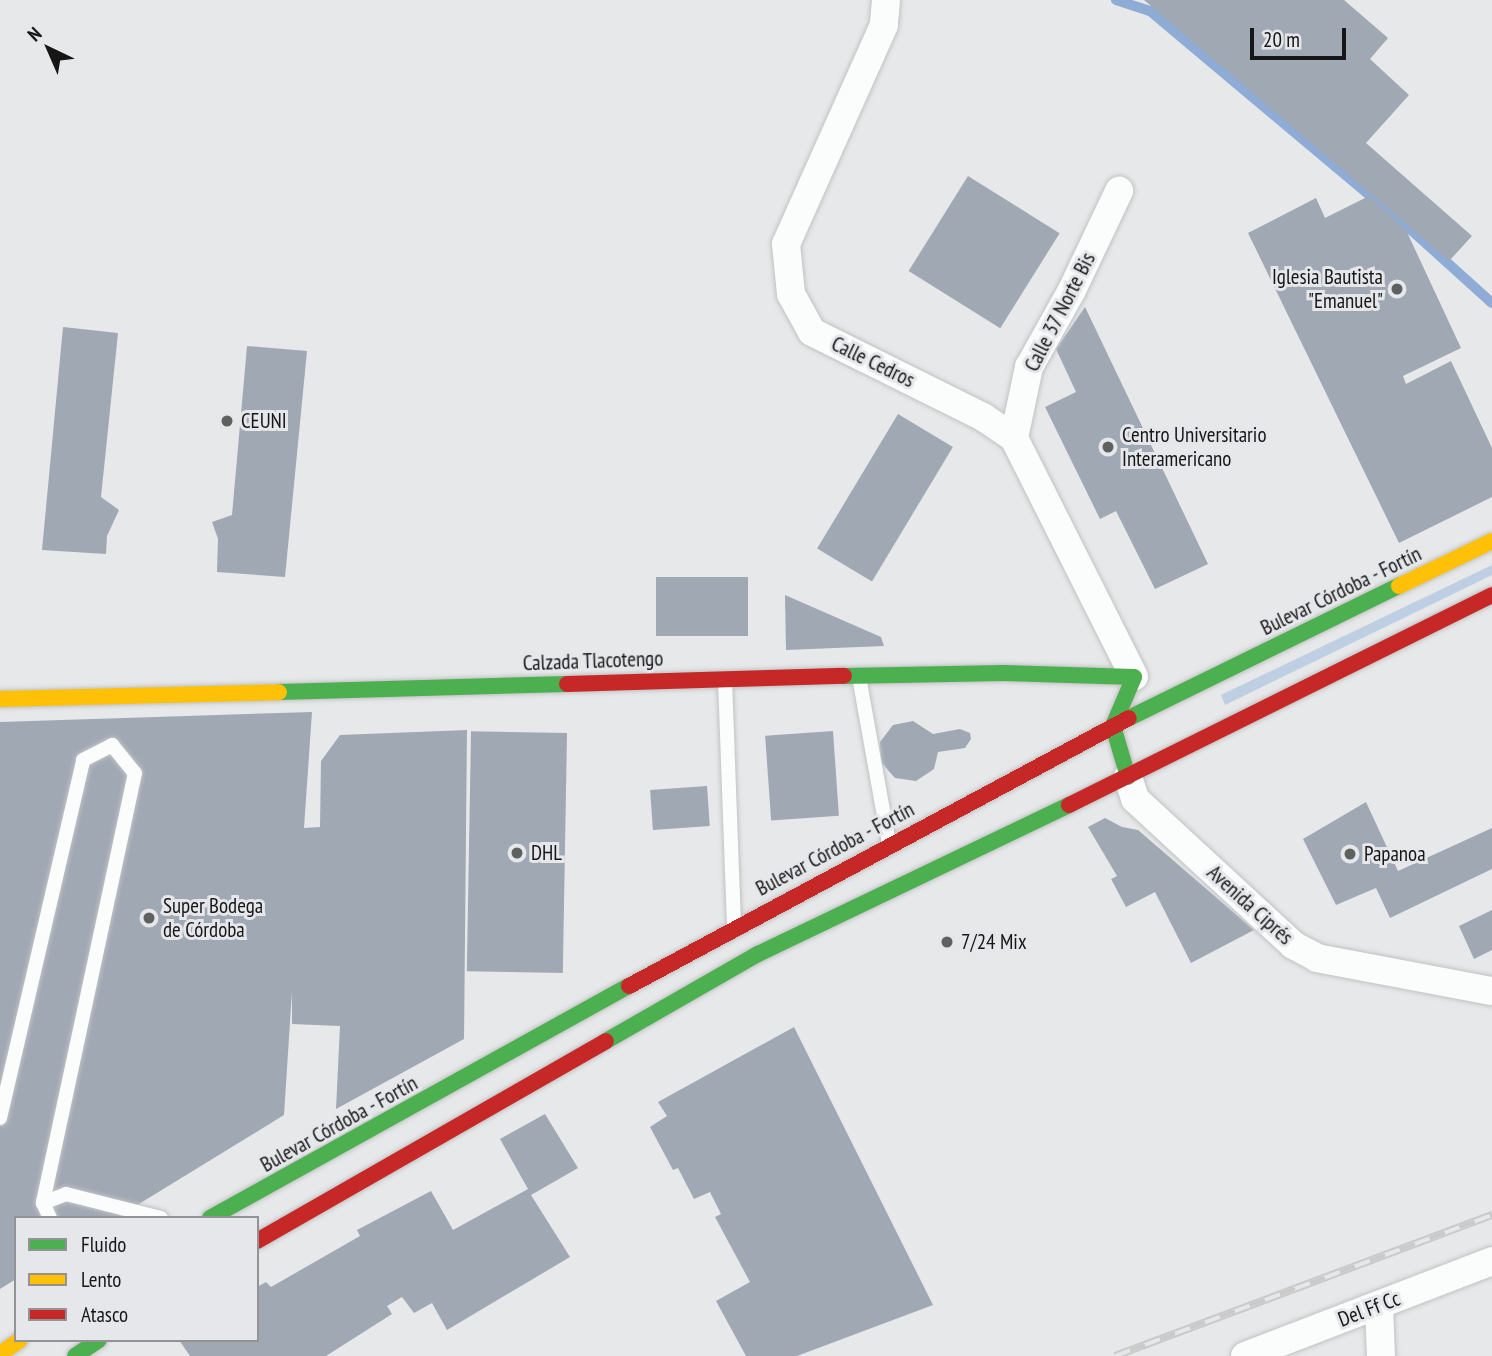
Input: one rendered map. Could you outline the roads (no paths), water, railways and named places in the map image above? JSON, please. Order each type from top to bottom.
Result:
[{"type":"main road","name":"Bulevar Córdoba - Fortín","points":[[214,1216],[734,928],[1112,726],[1492,541]]},
{"type":"main road","points":[[259,1240],[758,954],[1128,776],[1492,595]]},
{"type":"main road","name":"Calzada Tlacotengo","points":[[0,699],[1004,673],[1134,677]]},
{"type":"main road","points":[[1128,776],[1112,726],[1134,677]]},
{"type":"main road","points":[[0,1354],[17,1342]]},
{"type":"main road","points":[[75,1356],[96,1342]]},
{"type":"street","name":"Calle Cedros","points":[[886,0],[884,25],[786,244],[791,294],[812,332],[983,417],[1014,438],[1134,677]]},
{"type":"street","name":"Calle 37 Norte Bis","points":[[1014,438],[1028,367],[1072,290],[1119,191]]},
{"type":"street","name":"Avenida Ciprés","points":[[1128,776],[1135,799],[1293,945],[1317,958],[1492,992]]},
{"type":"street","name":"Del Ff Cc","points":[[1245,1356],[1492,1261]]},
{"type":"street","points":[[1379,1305],[1381,1356]]},
{"type":"lane","points":[[859,676],[889,844]]},
{"type":"lane","points":[[724,679],[734,928]]},
{"type":"lane","points":[[0,1118],[83,760],[111,745],[135,773],[43,1203],[49,1216]]},
{"type":"lane","points":[[43,1203],[66,1194],[153,1216]]},
{"type":"waterway","points":[[1116,0],[1150,11],[1410,229],[1492,303]]},
{"type":"railway","points":[[1115,1356],[1492,1215]]},
{"type":"place","name":"Iglesia Bautista \"Emanuel\"","points":[[1397,289]]},
{"type":"place","name":"CEUNI","points":[[227,421]]},
{"type":"place","name":"Centro Universitario Interamericano","points":[[1108,447]]},
{"type":"place","name":"DHL","points":[[517,853]]},
{"type":"place","name":"Papanoa","points":[[1350,854]]},
{"type":"place","name":"Super Bodega de Córdoba","points":[[149,918]]},
{"type":"place","name":"7/24 Mix","points":[[947,942]]}]
